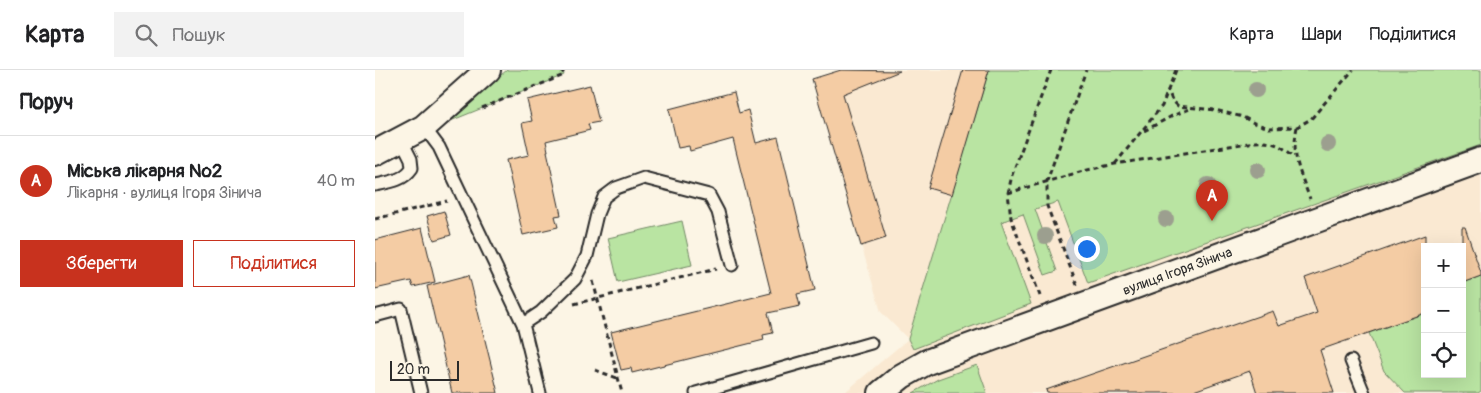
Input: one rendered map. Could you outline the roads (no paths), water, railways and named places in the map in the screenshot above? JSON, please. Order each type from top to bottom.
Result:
[{"type":"street","points":[[375,153],[424,127],[488,70]]},
{"type":"street","name":"вулиця Ігоря Зінича","points":[[881,393],[902,376],[927,362],[1481,160]]},
{"type":"lane","points":[[424,127],[439,147],[523,324],[540,393]]},
{"type":"lane","points":[[375,185],[392,182],[406,176],[412,168],[411,159],[401,140]]},
{"type":"lane","points":[[523,324],[541,312],[575,279],[587,256],[597,214],[604,197],[616,188],[645,178],[709,195],[718,212],[732,265]]},
{"type":"lane","points":[[375,316],[401,309],[421,393]]},
{"type":"lane","points":[[696,393],[871,343]]},
{"type":"lane","points":[[1351,361],[1364,393]]},
{"type":"place","name":"Міська лікарня №2","points":[[1212,221]]}]
